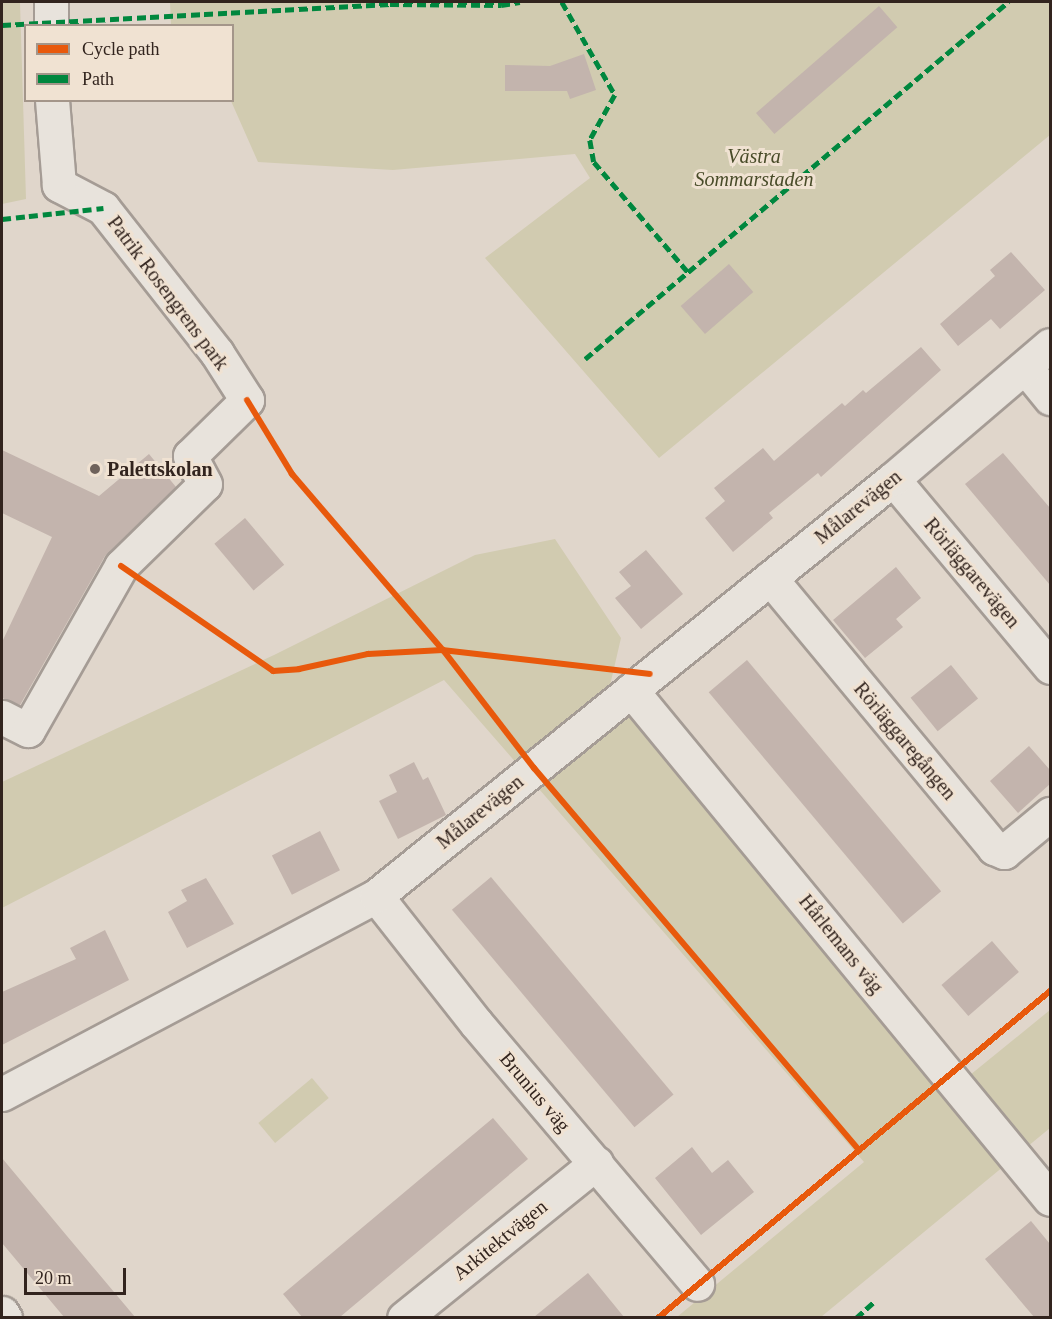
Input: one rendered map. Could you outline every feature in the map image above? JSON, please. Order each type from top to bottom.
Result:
[{"type":"street","points":[[51,2],[51,24]]},
{"type":"street","name":"Patrik Rosengrens park","points":[[2,717],[28,730],[121,566],[205,484],[190,456],[247,400],[217,353],[103,208],[59,185],[52,102]]},
{"type":"street","name":"Målarevägen","points":[[2,1094],[376,896],[893,479],[1050,345]]},
{"type":"street","points":[[1024,367],[1050,398]]},
{"type":"street","name":"Rörläggarevägen","points":[[893,479],[1050,667]]},
{"type":"street","name":"Rörläggaregången","points":[[770,578],[994,848],[1004,852],[1050,814]]},
{"type":"street","name":"Hårlemans väg","points":[[631,690],[1039,1168],[1050,1199]]},
{"type":"street","name":"Brunius väg","points":[[376,896],[476,1023],[697,1284]]},
{"type":"street","name":"Arkitektvägen","points":[[404,1317],[596,1164]]},
{"type":"street","points":[[2,1313],[5,1317]]},
{"type":"green space","points":[[2,2],[20,2],[26,199],[2,204]]},
{"type":"green space","name":"Västra Sommarstaden","points":[[170,2],[1050,2],[1050,135],[659,458],[485,258],[590,178],[575,154],[393,170],[258,162],[231,102],[234,102],[234,24],[171,24]]},
{"type":"green space","points":[[555,539],[621,638],[608,694],[659,750],[943,1097],[1050,1010],[1050,1128],[821,1317],[677,1317],[864,1162],[444,680],[2,908],[2,782],[274,655],[475,555]]},
{"type":"green space","points":[[312,1078],[329,1098],[275,1143],[258,1123]]},
{"type":"building","points":[[879,6],[897,27],[774,134],[756,113]]},
{"type":"building","points":[[584,54],[596,90],[570,99],[567,91],[505,91],[505,65],[550,66]]},
{"type":"building","points":[[1011,252],[1045,290],[1000,329],[991,319],[958,346],[940,324],[995,276],[990,270]]},
{"type":"building","points":[[729,264],[753,292],[705,334],[681,306]]},
{"type":"building","points":[[921,347],[941,370],[821,477],[818,473],[769,513],[773,518],[733,552],[705,518],[725,501],[714,488],[763,448],[774,461],[842,403],[845,406],[863,390],[866,393]]},
{"type":"building","points":[[2,450],[99,496],[149,454],[176,487],[105,556],[20,705],[2,698],[2,642],[52,537],[2,513]]},
{"type":"building","points":[[1003,453],[1050,508],[1050,585],[965,484]]},
{"type":"building","points":[[245,518],[284,565],[254,590],[214,544]]},
{"type":"building","points":[[646,550],[683,594],[641,629],[615,598],[631,586],[619,572]]},
{"type":"building","points":[[896,567],[921,598],[896,619],[903,627],[865,658],[833,620]]},
{"type":"building","points":[[747,660],[941,891],[903,923],[709,692]]},
{"type":"building","points":[[951,665],[978,698],[938,731],[911,698]]},
{"type":"building","points":[[1029,746],[1050,770],[1050,784],[1018,813],[990,781]]},
{"type":"building","points":[[414,762],[423,780],[428,777],[446,815],[398,839],[379,801],[397,792],[389,775]]},
{"type":"building","points":[[320,831],[340,870],[292,895],[272,856]]},
{"type":"building","points":[[491,877],[674,1095],[634,1127],[452,910]]},
{"type":"building","points":[[206,878],[234,924],[187,948],[168,912],[187,901],[181,890]]},
{"type":"building","points":[[105,930],[129,980],[2,1045],[2,992],[76,959],[70,948]]},
{"type":"building","points":[[992,941],[1019,972],[968,1016],[941,985]]},
{"type":"building","points":[[493,1118],[528,1159],[340,1317],[302,1317],[283,1294]]},
{"type":"building","points":[[692,1147],[712,1173],[728,1160],[754,1192],[701,1235],[655,1178]]},
{"type":"building","points":[[2,1158],[135,1317],[64,1317],[2,1243]]},
{"type":"building","points":[[1031,1221],[1050,1244],[1050,1317],[1034,1317],[985,1259]]},
{"type":"building","points":[[588,1273],[624,1317],[534,1317]]},
{"type":"marked path","points":[[2,25],[390,4],[501,5],[520,2]]},
{"type":"marked path","points":[[562,2],[615,95],[590,140],[594,162],[688,272]]},
{"type":"marked path","points":[[585,359],[1008,2]]},
{"type":"marked path","points":[[2,219],[103,208]]},
{"type":"marked path","points":[[856,1318],[874,1302]]},
{"type":"cycle path","points":[[247,400],[292,474],[443,650],[534,768],[859,1150]]},
{"type":"cycle path","points":[[121,566],[273,671],[299,669],[368,654],[443,650],[650,674]]},
{"type":"cycle path","points":[[658,1318],[1050,991]]},
{"type":"place","name":"Palettskolan","points":[[95,469]]}]
